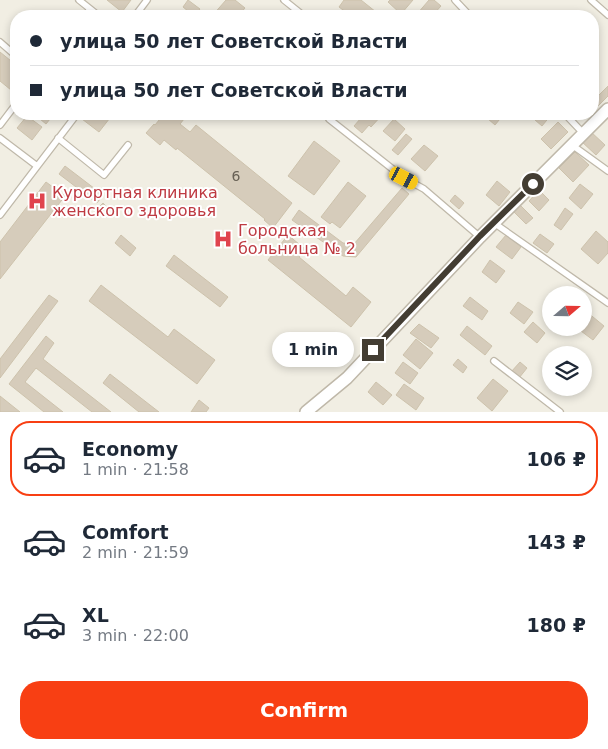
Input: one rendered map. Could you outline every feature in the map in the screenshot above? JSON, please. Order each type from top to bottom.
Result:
[{"type":"street","points":[[306,412],[347,378],[480,236],[597,120]]},
{"type":"lane","points":[[79,0],[90,9]]},
{"type":"lane","points":[[139,10],[147,0]]},
{"type":"lane","points":[[284,0],[296,10]]},
{"type":"lane","points":[[455,0],[464,10]]},
{"type":"lane","points":[[591,0],[608,15]]},
{"type":"lane","points":[[0,42],[10,51]]},
{"type":"lane","points":[[0,125],[10,112]]},
{"type":"lane","points":[[0,215],[72,120]]},
{"type":"lane","points":[[329,120],[404,178],[424,188],[480,236]]},
{"type":"lane","points":[[570,120],[583,133]]},
{"type":"lane","points":[[0,138],[36,166]]},
{"type":"lane","points":[[58,138],[104,175],[128,145]]},
{"type":"lane","points":[[572,145],[608,171]]},
{"type":"lane","points":[[494,223],[608,303]]},
{"type":"lane","points":[[494,361],[560,412]]},
{"type":"building","points":[[107,0],[131,0],[124,10],[120,10]]},
{"type":"building","points":[[188,0],[200,9],[187,10],[183,7]]},
{"type":"building","points":[[226,0],[235,0],[245,8],[243,10],[217,10]]},
{"type":"building","points":[[344,0],[361,0],[374,10],[343,10],[339,7]]},
{"type":"building","points":[[390,0],[413,0],[404,10],[397,10],[388,2]]},
{"type":"building","points":[[429,0],[434,0],[441,6],[437,10],[420,10]]},
{"type":"building","points":[[0,52],[10,60],[10,89],[0,81]]},
{"type":"building","points":[[608,86],[608,96],[599,105],[599,95]]},
{"type":"building","points":[[24,120],[32,120],[42,127],[32,140],[17,128]]},
{"type":"building","points":[[41,120],[49,120],[46,124]]},
{"type":"building","points":[[83,120],[108,120],[99,132]]},
{"type":"building","points":[[159,120],[183,120],[180,124],[190,132],[196,125],[292,203],[273,228],[265,219],[177,148],[176,150],[164,140],[160,145],[146,133]]},
{"type":"building","points":[[359,120],[377,120],[371,127],[369,125],[362,133],[354,126]]},
{"type":"building","points":[[393,120],[405,129],[395,141],[383,131]]},
{"type":"building","points":[[489,120],[499,120],[495,125]]},
{"type":"building","points":[[535,120],[547,120],[542,126]]},
{"type":"building","points":[[558,122],[568,132],[551,149],[541,139]]},
{"type":"building","points":[[590,131],[605,145],[596,155],[581,141]]},
{"type":"building","points":[[406,134],[412,139],[398,155],[392,150]]},
{"type":"building","points":[[314,141],[340,161],[314,195],[288,176]]},
{"type":"building","points":[[424,145],[438,156],[425,171],[411,159]]},
{"type":"building","points":[[575,152],[589,165],[573,182],[559,168]]},
{"type":"building","points":[[65,166],[103,195],[97,203],[59,174]]},
{"type":"building","points":[[497,181],[510,192],[499,206],[486,195]]},
{"type":"building","points":[[46,182],[65,196],[0,279],[0,242]]},
{"type":"building","points":[[348,182],[366,196],[340,228],[332,222],[330,224],[321,217]]},
{"type":"building","points":[[580,184],[593,194],[581,209],[569,198]]},
{"type":"building","points":[[402,188],[409,194],[356,257],[343,256],[292,220],[299,210],[343,243],[354,244]]},
{"type":"building","points":[[539,190],[549,200],[539,211],[529,201]]},
{"type":"building","points":[[455,195],[464,203],[459,209],[450,201]]},
{"type":"building","points":[[103,203],[110,210],[103,217],[96,210]]},
{"type":"building","points":[[520,205],[533,218],[526,224],[513,211]]},
{"type":"building","points":[[565,208],[573,214],[561,230],[554,225]]},
{"type":"building","points":[[596,231],[608,242],[608,253],[598,264],[581,249]]},
{"type":"building","points":[[540,234],[554,244],[547,253],[533,243]]},
{"type":"building","points":[[121,235],[136,248],[130,256],[115,243]]},
{"type":"building","points":[[288,235],[305,249],[299,257],[346,296],[353,287],[371,302],[351,327],[268,260]]},
{"type":"building","points":[[506,235],[521,247],[512,259],[496,247]]},
{"type":"building","points":[[174,255],[228,297],[220,307],[166,266]]},
{"type":"building","points":[[490,260],[505,271],[496,283],[482,272]]},
{"type":"building","points":[[101,285],[168,337],[174,329],[215,360],[197,384],[89,301]]},
{"type":"building","points":[[49,295],[58,301],[0,378],[0,359]]},
{"type":"building","points":[[470,297],[488,311],[482,320],[463,306]]},
{"type":"building","points":[[518,302],[533,312],[524,324],[510,313]]},
{"type":"building","points":[[592,316],[604,326],[593,340],[588,336],[592,336]]},
{"type":"building","points":[[533,322],[542,330],[543,336],[537,343],[524,332]]},
{"type":"building","points":[[419,324],[439,338],[431,348],[410,333]]},
{"type":"building","points":[[467,326],[492,346],[485,355],[460,335]]},
{"type":"building","points":[[46,336],[54,343],[43,359],[111,412],[92,412],[36,368],[25,382],[63,412],[44,412],[9,384]]},
{"type":"building","points":[[416,339],[433,353],[420,369],[403,355]]},
{"type":"building","points":[[458,359],[467,367],[463,373],[453,365]]},
{"type":"building","points":[[403,362],[418,373],[410,384],[395,373]]},
{"type":"building","points":[[520,362],[527,368],[519,378],[511,372]]},
{"type":"building","points":[[110,374],[159,412],[139,412],[103,383]]},
{"type":"building","points":[[493,379],[508,391],[492,411],[477,398]]},
{"type":"building","points":[[376,382],[392,395],[383,405],[368,392]]},
{"type":"building","points":[[404,384],[424,398],[416,410],[396,395]]},
{"type":"building","points":[[0,396],[20,412],[0,412]]},
{"type":"building","points":[[199,400],[209,408],[206,412],[191,412]]},
{"type":"place","name":"Курортная клиника женского здоровья","points":[[37,201]]},
{"type":"place","name":"Городская больница № 2","points":[[223,239]]},
{"type":"route","points":[[373,350],[480,236],[533,184]]}]
